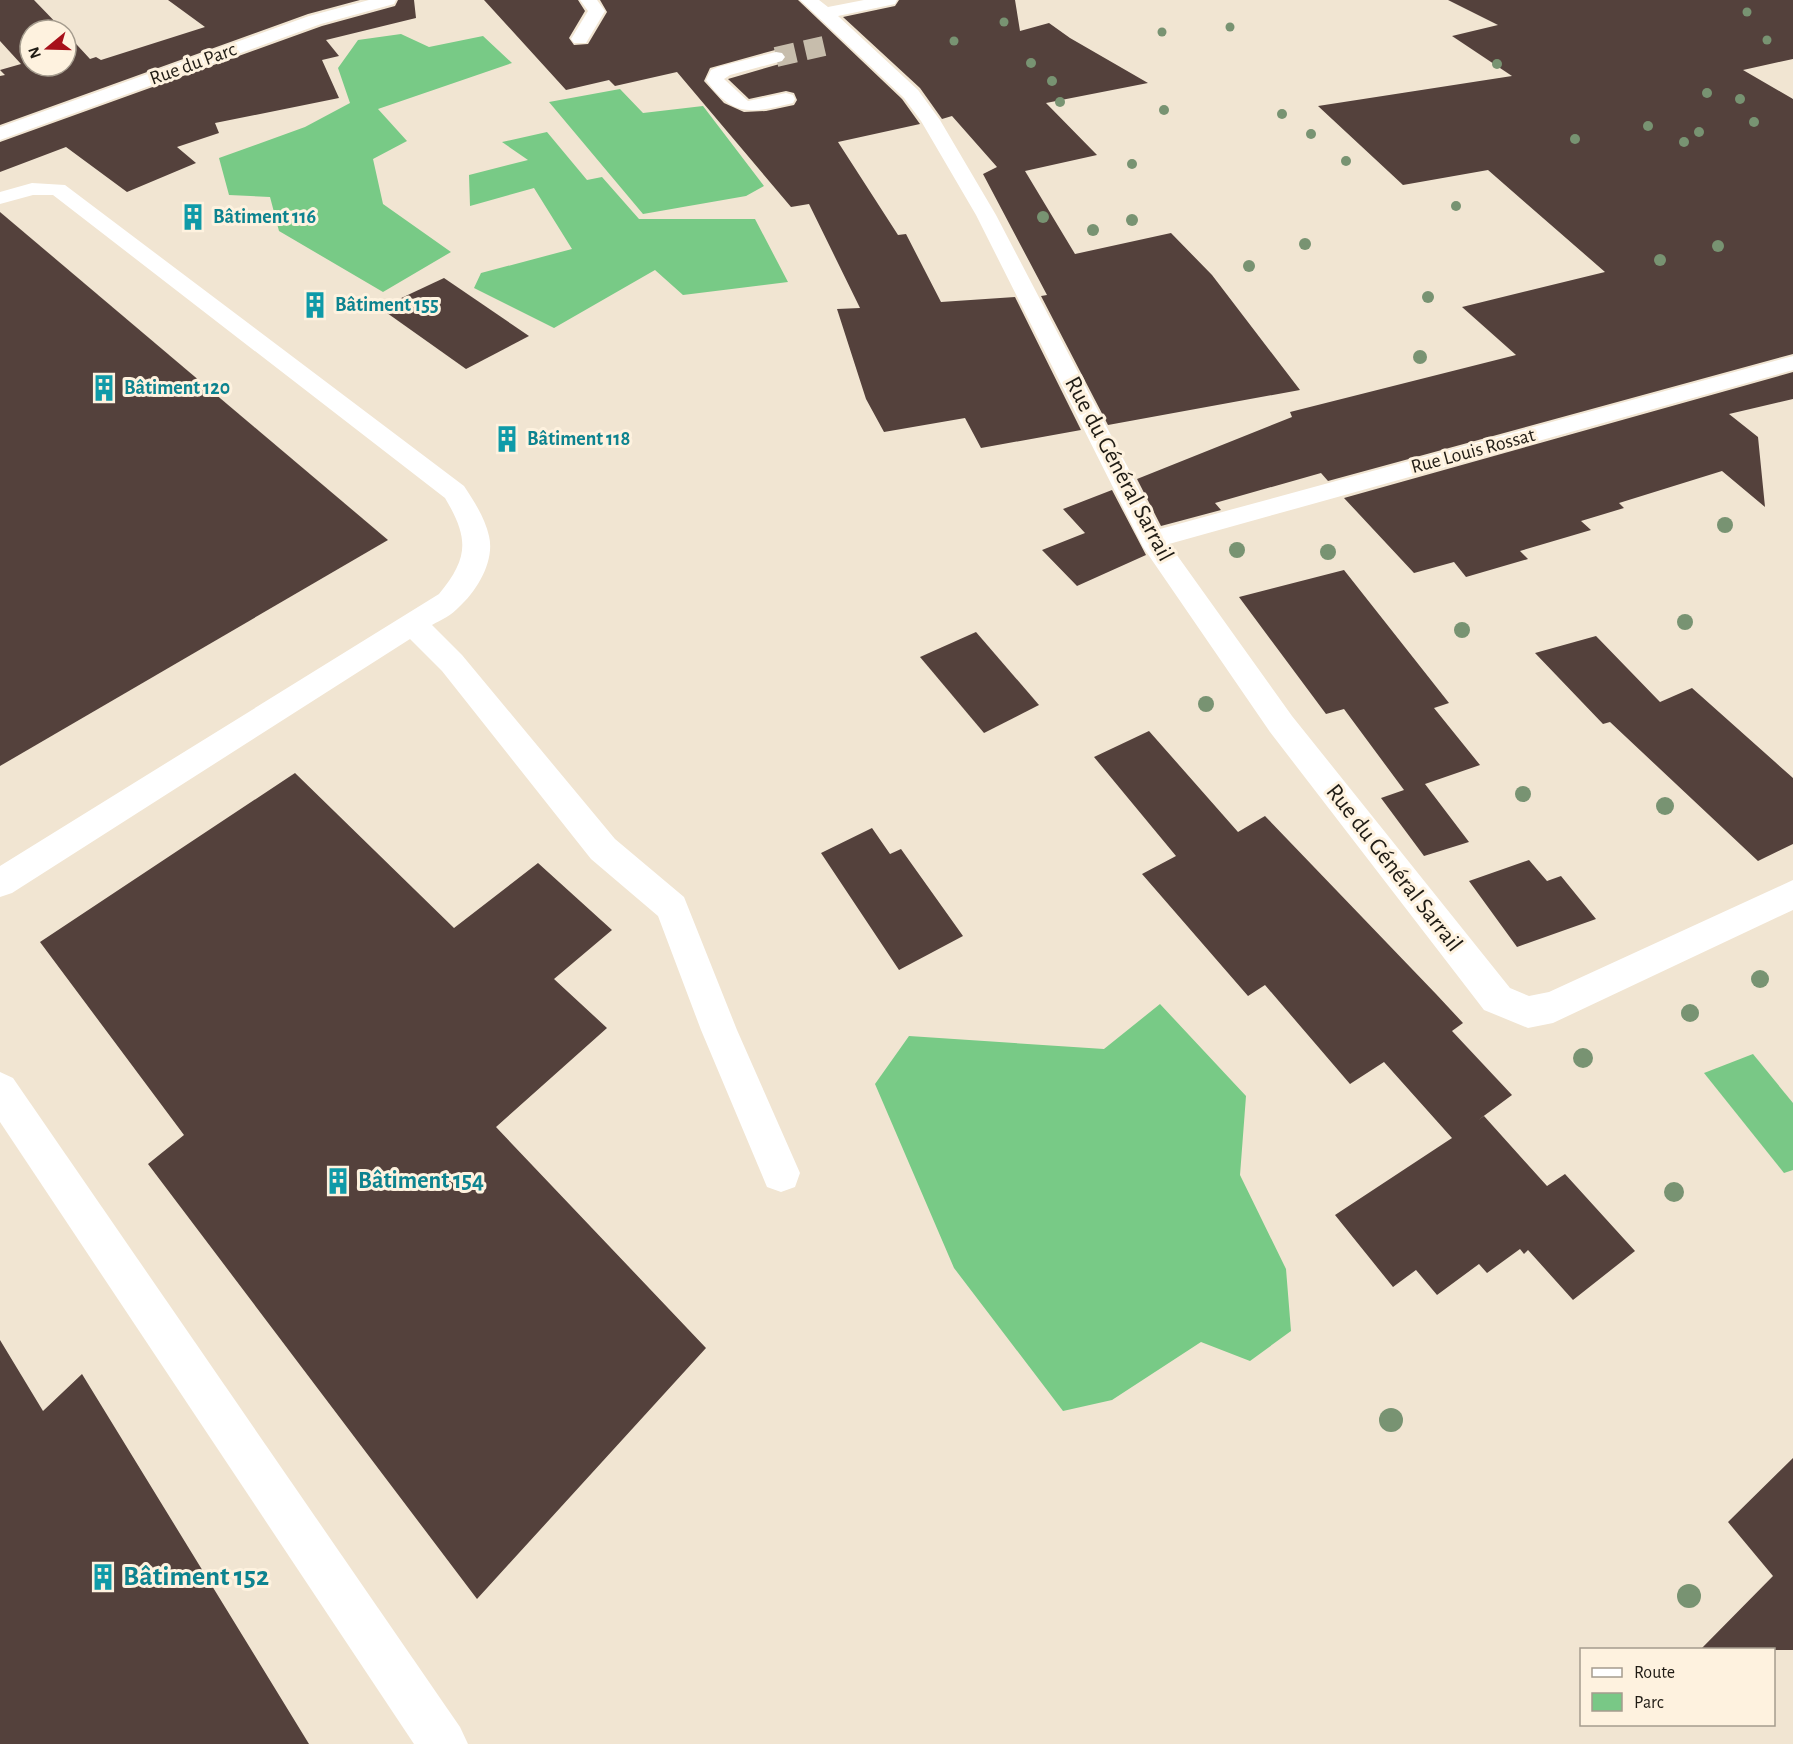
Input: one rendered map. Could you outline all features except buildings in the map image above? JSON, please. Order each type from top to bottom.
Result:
[{"type":"street","name":"Rue du Parc","points":[[0,134],[315,20],[388,0]]},
{"type":"street","points":[[580,39],[597,11],[588,0]]},
{"type":"street","points":[[816,6],[889,0]]},
{"type":"street","name":"Rue du Général Sarrail","points":[[816,6],[843,42],[911,94],[930,120],[986,215],[1152,540],[1281,724],[1497,999],[1528,1012],[1553,1007],[1793,894]]},
{"type":"street","points":[[776,57],[724,71],[717,74],[715,80],[738,105],[746,107],[786,99]]},
{"type":"street","points":[[0,198],[33,189],[58,189],[455,492],[473,520],[478,556],[465,583],[449,601],[0,883]]},
{"type":"street","name":"Rue Louis Rossat","points":[[1152,540],[1793,363]]},
{"type":"street","points":[[413,624],[452,663],[603,849],[672,907],[719,1030],[781,1173]]},
{"type":"street","points":[[0,1090],[443,1744]]},
{"type":"green space","points":[[401,34],[429,47],[483,36],[512,63],[378,109],[407,141],[373,159],[383,204],[451,252],[383,292],[279,231],[270,197],[229,195],[219,158],[305,127],[350,103],[338,68],[358,40]]},
{"type":"green space","points":[[620,89],[643,113],[703,106],[764,186],[746,196],[643,214],[549,102]]},
{"type":"green space","points":[[547,132],[587,180],[602,177],[639,219],[755,219],[788,282],[683,295],[655,270],[554,328],[474,288],[481,273],[572,249],[534,188],[470,206],[469,175],[528,160],[502,142]]},
{"type":"green space","points":[[1160,1004],[1246,1096],[1240,1175],[1286,1269],[1291,1331],[1250,1361],[1201,1342],[1112,1400],[1063,1411],[954,1268],[875,1084],[909,1036],[1104,1049]]},
{"type":"green space","points":[[1753,1054],[1793,1103],[1793,1170],[1784,1173],[1704,1073]]},
{"type":"tunnel","points":[[776,57],[824,46]]},
{"type":"place","name":"Bâtiment 116","points":[[193,217]]},
{"type":"place","name":"Bâtiment 155","points":[[315,305]]},
{"type":"place","name":"Bâtiment 120","points":[[104,388]]},
{"type":"place","name":"Bâtiment 118","points":[[507,439]]},
{"type":"place","name":"Bâtiment 154","points":[[338,1181]]},
{"type":"place","name":"Bâtiment 152","points":[[103,1577]]}]
